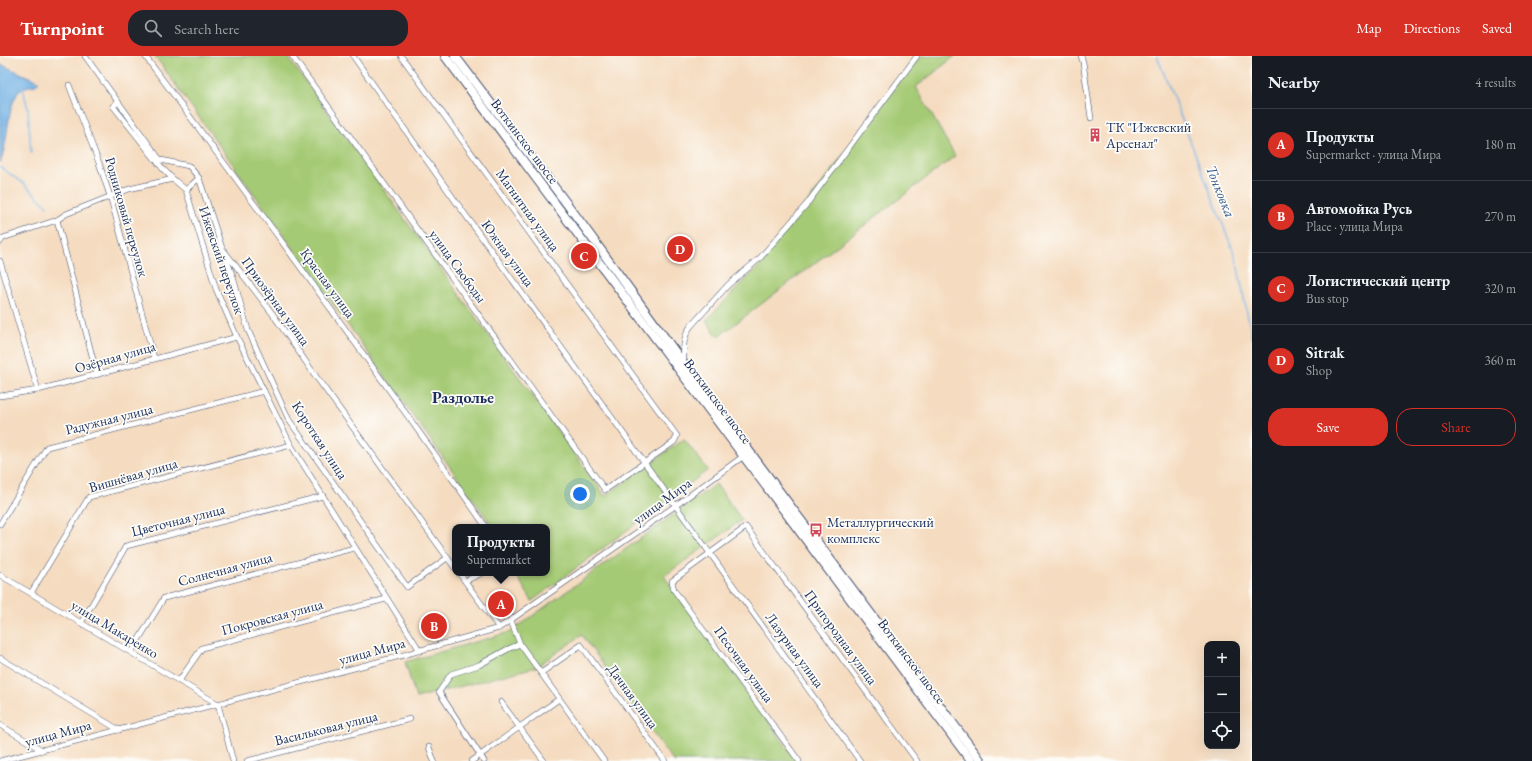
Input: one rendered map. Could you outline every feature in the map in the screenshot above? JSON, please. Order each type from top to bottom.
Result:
[{"type":"main road","name":"Воткинское шоссе","points":[[445,56],[746,454],[981,761]]},
{"type":"main road","name":"Воткинское шоссе","points":[[455,56],[576,216],[684,364],[746,454],[971,761]]},
{"type":"street","points":[[85,56],[158,157],[161,160],[189,166],[200,178],[186,190],[173,179],[163,169],[113,106],[118,102]]},
{"type":"street","name":"Красная улица","points":[[145,56],[314,284],[402,406],[484,524]]},
{"type":"street","name":"улица Свободы","points":[[292,56],[604,490],[644,462]]},
{"type":"street","name":"Южная улица","points":[[353,56],[676,506]]},
{"type":"street","name":"Магнитная улица","points":[[401,56],[677,436],[674,442],[644,462]]},
{"type":"street","points":[[908,56],[911,63]]},
{"type":"street","points":[[684,364],[683,344],[690,327],[728,284],[760,258],[806,205],[917,56]]},
{"type":"street","points":[[1081,56],[1091,118]]},
{"type":"street","name":"Родниковый переулок","points":[[69,85],[110,196],[154,358]]},
{"type":"street","name":"Приозёрная улица","points":[[200,178],[222,248],[272,313],[317,378],[452,564]]},
{"type":"street","points":[[0,242],[4,238],[57,220],[66,214],[110,196],[146,185],[173,179]]},
{"type":"street","name":"Ижевский переулок","points":[[186,190],[216,289],[237,336],[291,445],[386,600],[420,651]]},
{"type":"street","points":[[57,220],[97,375]]},
{"type":"street","name":"Короткая улица","points":[[222,248],[233,277],[248,330],[289,420],[407,587],[447,558]]},
{"type":"street","points":[[0,261],[38,390]]},
{"type":"street","name":"Озёрная улица","points":[[0,396],[38,390],[237,336]]},
{"type":"street","name":"Радужная улица","points":[[0,524],[47,447],[264,391]]},
{"type":"street","name":"Вишнёвая улица","points":[[31,593],[88,497],[291,445]]},
{"type":"street","name":"улица Мира","points":[[0,761],[420,651],[499,628],[676,506],[746,454]]},
{"type":"street","name":"Цветочная улица","points":[[81,623],[126,546],[323,496]]},
{"type":"street","name":"Лазурная улица","points":[[676,506],[860,761]]},
{"type":"street","name":"Пригородная улица","points":[[710,553],[746,526],[917,761]]},
{"type":"street","name":"Солнечная улица","points":[[131,652],[164,598],[354,548]]},
{"type":"street","name":"Песочная улица","points":[[710,553],[672,581],[674,590],[799,761]]},
{"type":"street","name":"улица Макаренко","points":[[0,575],[218,704]]},
{"type":"street","points":[[461,576],[499,628]]},
{"type":"street","points":[[465,581],[476,576]]},
{"type":"street","name":"Покровская улица","points":[[179,681],[202,648],[386,600]]},
{"type":"street","points":[[511,621],[520,644],[604,761]]},
{"type":"street","points":[[484,761],[439,692],[451,674],[479,665],[520,644]]},
{"type":"street","name":"Дачная улица","points":[[541,674],[581,646],[665,761]]},
{"type":"street","points":[[0,658],[119,730]]},
{"type":"street","points":[[472,761],[560,699]]},
{"type":"street","points":[[501,702],[544,761]]},
{"type":"street","points":[[218,704],[233,761]]},
{"type":"street","name":"Васильковая улица","points":[[247,761],[410,719]]},
{"type":"street","points":[[0,725],[42,750]]},
{"type":"street","points":[[429,747],[434,761]]},
{"type":"green space","points":[[155,56],[287,56],[605,496],[684,439],[708,470],[532,601],[517,576],[550,576],[550,524],[491,524]]},
{"type":"green space","points":[[921,56],[955,56],[916,87],[955,156],[718,337],[706,320],[760,265],[907,71]]},
{"type":"green space","points":[[716,484],[742,520],[664,576],[797,761],[673,761],[582,635],[536,667],[416,698],[405,662],[510,632]]},
{"type":"water","points":[[0,64],[38,81],[38,83],[22,89],[13,103],[10,112],[3,155],[0,163]]},
{"type":"waterway","name":"Тонковка","points":[[1157,56],[1236,258],[1252,338]]},
{"type":"waterway","points":[[23,89],[28,109],[31,153]]},
{"type":"waterway","points":[[0,167],[23,183],[47,206]]},
{"type":"place","name":"ТК \"Ижевский Арсенал\"","points":[[1095,135]]},
{"type":"place","name":"Sitrak","points":[[680,249]]},
{"type":"place","name":"Логистический центр","points":[[584,256]]},
{"type":"place","name":"Металлургический комплекс","points":[[816,530]]},
{"type":"place","name":"Продукты","points":[[501,604]]},
{"type":"place","name":"Автомойка Русь","points":[[434,626]]},
{"type":"district","name":"Раздолье","points":[[463,397]]}]
